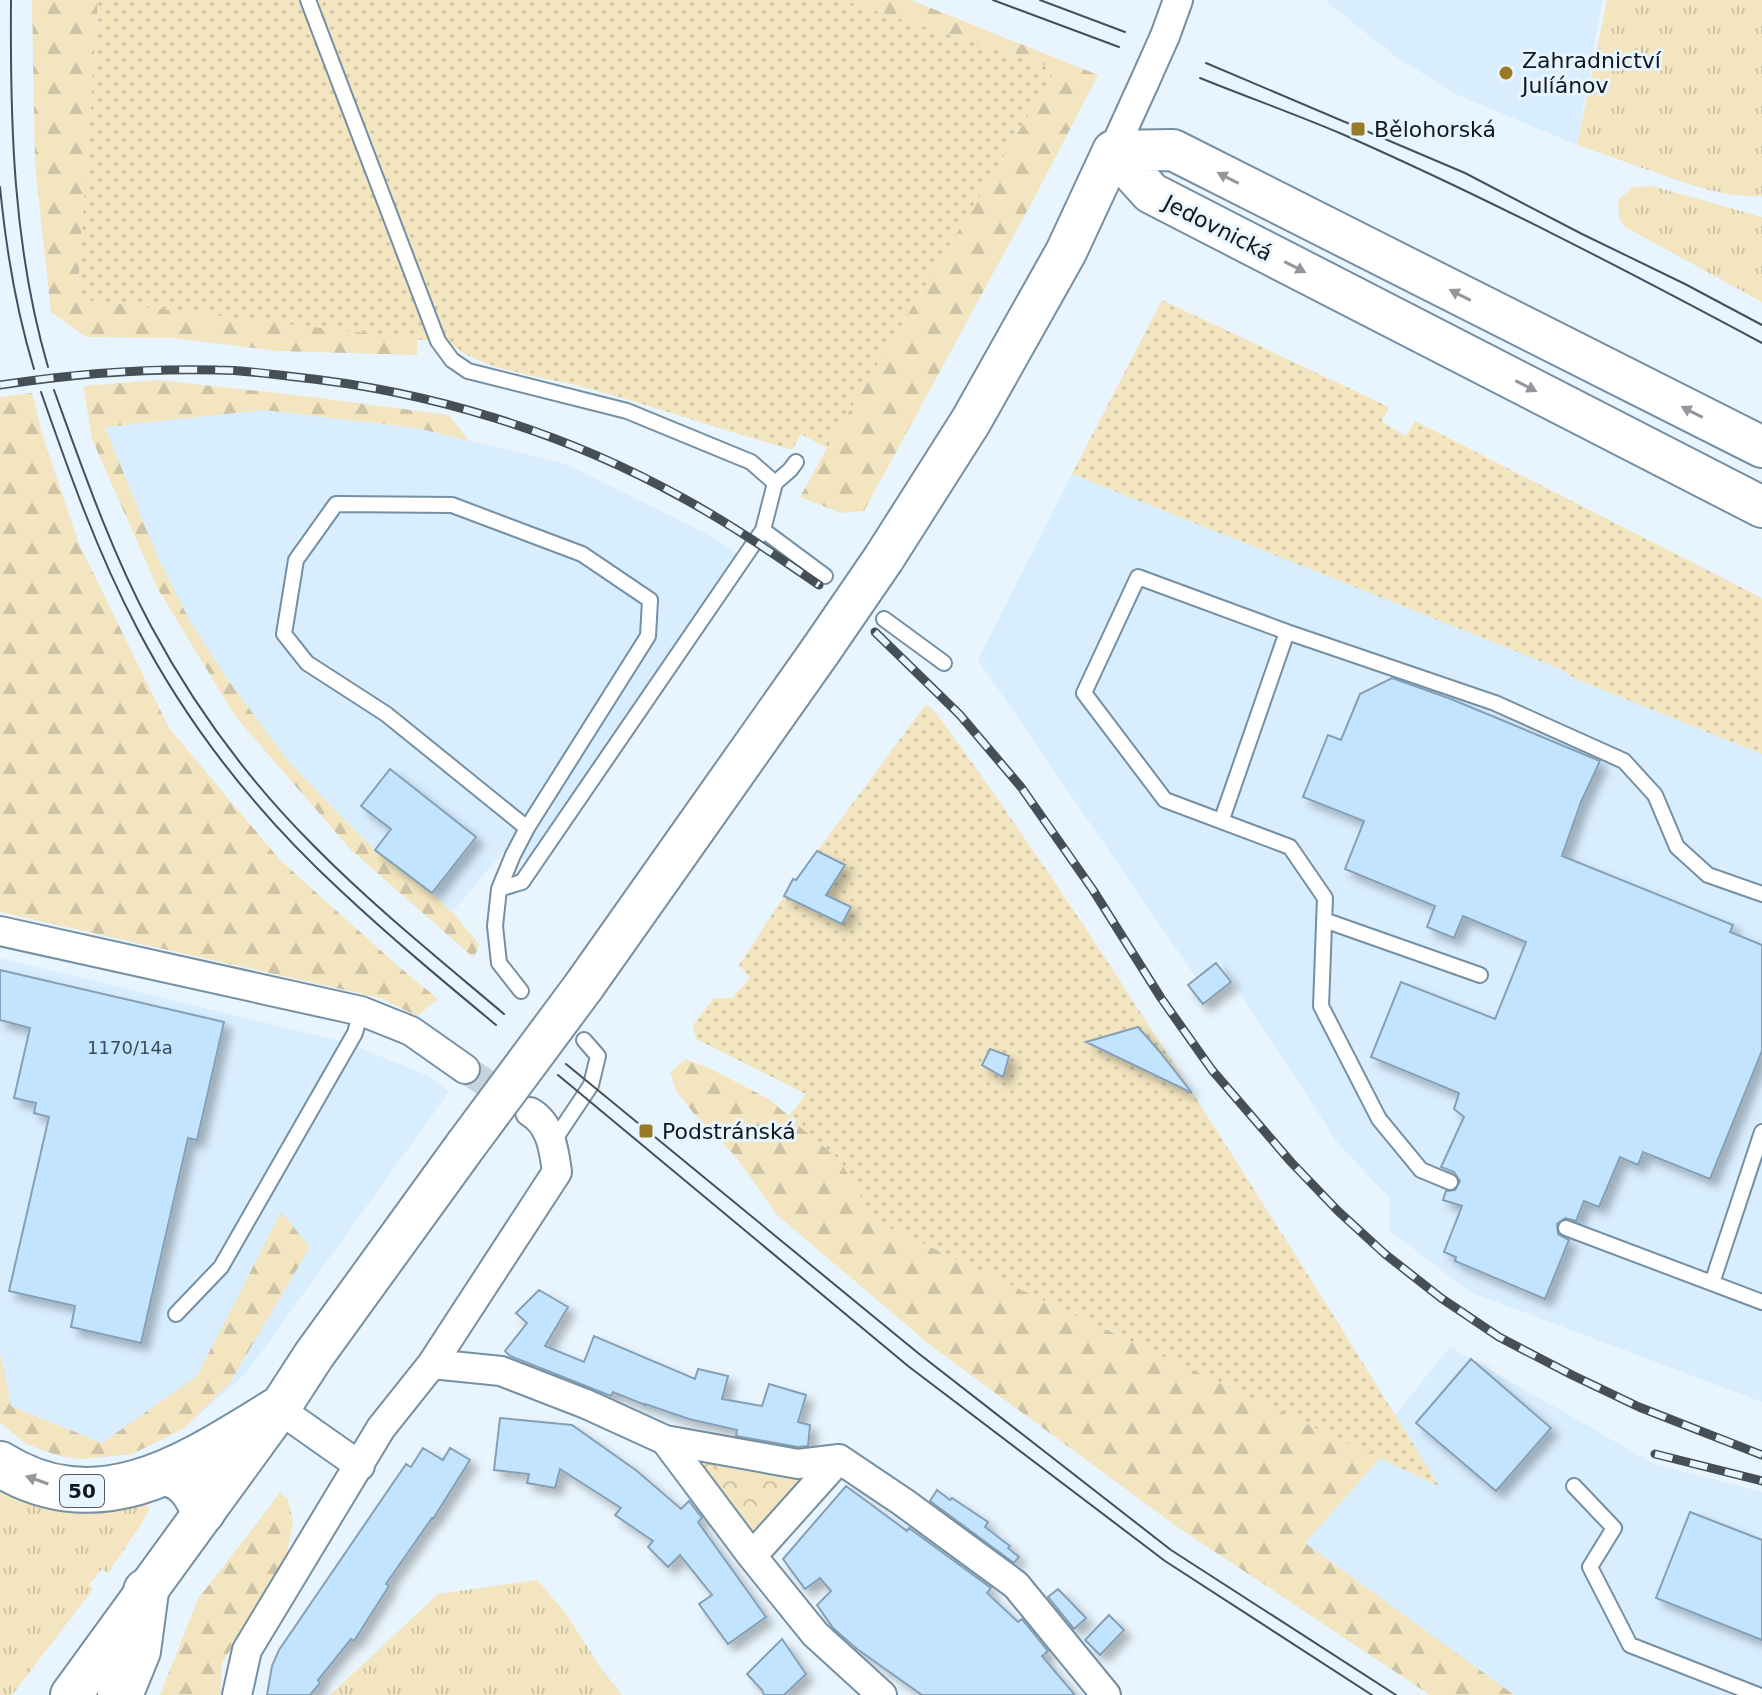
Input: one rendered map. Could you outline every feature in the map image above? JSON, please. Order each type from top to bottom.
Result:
[{"type":"highway","name":"50","points":[[0,1464],[41,1482],[78,1490],[128,1486],[167,1473],[211,1451],[279,1409]]},
{"type":"highway","points":[[167,1473],[188,1483],[203,1511]]},
{"type":"highway","points":[[120,1695],[138,1651],[146,1591]]},
{"type":"main road","points":[[71,1695],[279,1409],[314,1355],[584,986],[884,558],[971,421],[1059,265],[1113,151],[1173,150],[1762,447]]},
{"type":"main road","name":"Jedovnická","points":[[1113,151],[1151,193],[1762,507]]},
{"type":"street","points":[[1113,151],[1178,0]]},
{"type":"street","points":[[0,931],[361,1011],[411,1031],[465,1069]]},
{"type":"street","points":[[237,1695],[247,1650],[381,1428],[432,1364],[557,1172],[553,1142],[538,1117],[530,1112]]},
{"type":"street","points":[[432,1364],[501,1371],[586,1404],[665,1440],[798,1464],[839,1459],[1016,1585],[1106,1695]]},
{"type":"street","points":[[279,1409],[360,1466]]},
{"type":"street","points":[[665,1440],[815,1634],[882,1695]]},
{"type":"street","points":[[752,1556],[839,1459]]},
{"type":"lane","points":[[308,0],[438,341],[452,360],[468,371],[627,411],[751,462],[775,483]]},
{"type":"lane","points":[[499,889],[522,882],[763,530],[775,483],[796,462]]},
{"type":"lane","points":[[521,991],[499,963],[495,926],[499,889],[527,828],[648,636],[650,600],[582,554],[452,505],[336,504],[296,560],[284,634],[307,663],[386,714],[527,828]]},
{"type":"lane","points":[[763,530],[825,576]]},
{"type":"lane","points":[[1450,1182],[1421,1170],[1379,1119],[1321,1006],[1325,898],[1290,847],[1165,800],[1084,693],[1138,577],[1495,703],[1624,761],[1655,795],[1677,847],[1708,875],[1762,894]]},
{"type":"lane","points":[[884,619],[944,663]]},
{"type":"lane","points":[[1222,819],[1287,632]]},
{"type":"lane","points":[[1324,920],[1480,975]]},
{"type":"lane","points":[[176,1314],[221,1267],[355,1033],[361,1011]]},
{"type":"lane","points":[[553,1142],[591,1085],[598,1056],[584,1040]]},
{"type":"lane","points":[[1712,1283],[1762,1132]]},
{"type":"lane","points":[[1566,1228],[1762,1302]]},
{"type":"lane","points":[[1574,1486],[1614,1528],[1590,1567],[1630,1645],[1758,1695]]},
{"type":"shaded area","name":"Zahradnictví Julíánov","points":[[1325,0],[1602,0],[1577,145],[1453,93],[1392,54]]},
{"type":"shaded area","points":[[264,410],[416,428],[566,464],[705,533],[737,553],[530,862],[506,849],[452,912],[375,850],[336,811],[289,762],[228,680],[191,623],[157,558],[105,426]]},
{"type":"shaded area","points":[[1072,474],[1559,668],[1578,680],[1762,754],[1762,1402],[1470,1292],[1389,1230],[1390,1199],[1337,1142],[1220,962],[1195,976],[978,660]]},
{"type":"shaded area","points":[[0,958],[348,1043],[428,1076],[449,1092],[247,1372],[183,1429],[132,1454],[82,1459],[59,1456],[26,1444],[0,1422]]},
{"type":"shaded area","points":[[1450,1347],[1654,1464],[1762,1492],[1762,1695],[1487,1695],[1305,1543],[1380,1458],[1438,1485],[1395,1415]]},
{"type":"green space","points":[[32,0],[98,0],[77,299],[417,338],[417,355],[278,351],[172,338],[86,337],[51,312],[35,166]]},
{"type":"green space","points":[[98,0],[842,0],[1056,69],[827,448],[801,434],[792,450],[587,388],[497,367],[463,353],[449,343],[77,299]]},
{"type":"green space","points":[[842,0],[911,0],[1098,75],[864,511],[841,513],[800,497],[1056,69]]},
{"type":"green space","points":[[1607,0],[1762,0],[1762,196],[1734,195],[1706,189],[1577,145]]},
{"type":"green space","points":[[1652,186],[1762,217],[1762,302],[1625,227],[1619,218],[1618,200],[1633,187]]},
{"type":"green space","points":[[1162,300],[1389,407],[1382,422],[1406,436],[1415,421],[1762,598],[1762,754],[1578,680],[1558,668],[1072,474]]},
{"type":"green space","points":[[158,380],[449,415],[469,441],[416,428],[264,410],[105,427],[158,558],[191,623],[228,680],[289,762],[336,811],[375,850],[452,912],[479,944],[474,958],[351,850],[235,716],[158,589],[92,439],[83,386]]},
{"type":"green space","points":[[32,393],[43,437],[79,544],[169,728],[280,860],[438,999],[417,1016],[380,998],[0,912],[0,397]]},
{"type":"green space","points":[[926,704],[970,760],[1102,953],[1439,1486],[875,1221],[840,1160],[788,1117],[806,1094],[696,1039],[693,1025],[714,998],[732,998],[750,978],[739,965],[784,896]]},
{"type":"green space","points":[[686,1059],[769,1099],[840,1160],[875,1221],[1380,1458],[1305,1543],[1514,1695],[1430,1695],[1176,1526],[930,1345],[777,1215],[736,1157],[676,1091],[670,1072]]},
{"type":"green space","points":[[281,1212],[310,1247],[229,1384],[183,1429],[132,1454],[82,1459],[59,1456],[26,1444],[0,1422],[0,1353],[11,1406],[102,1443],[197,1376]]},
{"type":"green space","points":[[709,1459],[800,1474],[801,1487],[757,1536],[747,1532],[704,1471],[704,1462]]},
{"type":"green space","points":[[0,1482],[141,1501],[149,1509],[108,1573],[102,1569],[89,1585],[93,1589],[12,1695],[0,1695]]},
{"type":"green space","points":[[280,1493],[288,1499],[293,1521],[285,1565],[222,1663],[220,1695],[160,1695],[198,1599]]},
{"type":"green space","points":[[537,1580],[565,1612],[622,1695],[330,1695],[438,1594]]},
{"type":"building","points":[[1392,678],[1600,761],[1581,802],[1562,856],[1733,925],[1730,932],[1762,945],[1762,1051],[1710,1179],[1643,1152],[1638,1165],[1620,1157],[1599,1207],[1584,1201],[1576,1221],[1565,1218],[1557,1224],[1558,1234],[1569,1240],[1545,1299],[1455,1261],[1456,1257],[1444,1252],[1462,1206],[1443,1200],[1446,1191],[1455,1190],[1460,1181],[1454,1172],[1441,1167],[1464,1117],[1454,1109],[1459,1093],[1371,1057],[1401,982],[1495,1019],[1526,942],[1463,916],[1454,938],[1427,927],[1435,906],[1345,869],[1364,821],[1303,797],[1328,735],[1341,740],[1360,694]]},
{"type":"building","points":[[390,769],[476,837],[432,893],[375,850],[391,829],[361,806]]},
{"type":"building","points":[[817,851],[845,865],[826,895],[851,907],[842,924],[784,896],[793,879],[796,880]]},
{"type":"building","points":[[1216,963],[1231,982],[1203,1004],[1188,985]]},
{"type":"building","points":[[0,970],[224,1022],[197,1140],[188,1138],[141,1343],[71,1327],[75,1306],[9,1291],[49,1117],[34,1113],[36,1103],[14,1098],[30,1028],[0,1020]]},
{"type":"building","points":[[1138,1027],[1160,1052],[1192,1093],[1086,1042]]},
{"type":"building","points":[[990,1049],[1009,1056],[1003,1077],[982,1065]]},
{"type":"building","points":[[539,1290],[568,1307],[545,1346],[584,1362],[594,1336],[695,1379],[698,1369],[728,1376],[722,1399],[762,1406],[769,1384],[806,1395],[798,1422],[810,1425],[808,1446],[736,1436],[737,1430],[689,1419],[613,1392],[611,1396],[510,1356],[505,1351],[527,1323],[516,1313]]},
{"type":"building","points":[[1471,1359],[1551,1428],[1496,1491],[1416,1423]]},
{"type":"building","points":[[500,1418],[572,1425],[637,1471],[681,1509],[689,1501],[702,1518],[698,1522],[766,1617],[728,1644],[699,1604],[712,1595],[680,1555],[668,1567],[648,1547],[653,1541],[615,1515],[621,1508],[560,1469],[555,1488],[527,1483],[529,1474],[494,1470]]},
{"type":"building","points":[[423,1448],[443,1460],[450,1448],[470,1460],[433,1519],[386,1584],[389,1586],[354,1641],[351,1639],[318,1680],[320,1683],[310,1695],[267,1695],[272,1666],[279,1650],[406,1464],[411,1467]]},
{"type":"building","points":[[846,1486],[991,1588],[987,1593],[1018,1622],[1022,1619],[1048,1651],[1042,1656],[1075,1695],[922,1695],[833,1628],[817,1605],[831,1591],[820,1578],[805,1589],[783,1559]]},
{"type":"building","points":[[937,1490],[988,1522],[985,1527],[1019,1557],[1014,1563],[930,1501]]},
{"type":"building","points":[[1690,1512],[1762,1540],[1762,1640],[1656,1598]]},
{"type":"building","points":[[1058,1589],[1086,1618],[1074,1629],[1048,1597]]},
{"type":"building","points":[[1109,1615],[1124,1630],[1100,1655],[1085,1640]]},
{"type":"building","points":[[782,1639],[806,1674],[784,1695],[764,1695],[747,1674]]},
{"type":"tunnel","points":[[465,1069],[519,1105]]},
{"type":"tram line","points":[[11,0],[11,93],[16,185],[27,276],[48,367]]},
{"type":"tram line","points":[[993,0],[1119,47]]},
{"type":"tram line","points":[[1040,0],[1125,32]]},
{"type":"tram line","points":[[1206,63],[1465,173],[1762,325]]},
{"type":"tram line","points":[[1200,78],[1342,134],[1449,183],[1762,343]]},
{"type":"tram line","points":[[0,187],[12,279],[34,369]]},
{"type":"tram line","points":[[54,390],[98,510],[137,598],[185,685],[224,742],[289,820],[336,868],[504,1014]]},
{"type":"tram line","points":[[41,392],[84,512],[109,570],[157,664],[202,734],[254,800],[310,861],[378,925],[496,1025]]},
{"type":"tram line","points":[[566,1064],[918,1353],[1171,1550],[1396,1695]]},
{"type":"tram line","points":[[558,1075],[908,1366],[1165,1561],[1372,1695]]},
{"type":"railway","points":[[0,385],[108,373],[227,370],[346,384],[445,404],[543,434],[636,474],[716,517],[819,585]]},
{"type":"railway","points":[[875,632],[960,715],[1021,787],[1212,1070],[1338,1211],[1385,1254],[1441,1298],[1499,1337],[1639,1407],[1762,1455]]},
{"type":"railway","points":[[1655,1454],[1762,1481]]},
{"type":"place","name":"Zahradnictví Julíánov","points":[[1506,73]]},
{"type":"place","name":"Bělohorská","points":[[1358,129]]},
{"type":"place","name":"Podstránská","points":[[646,1131]]}]
